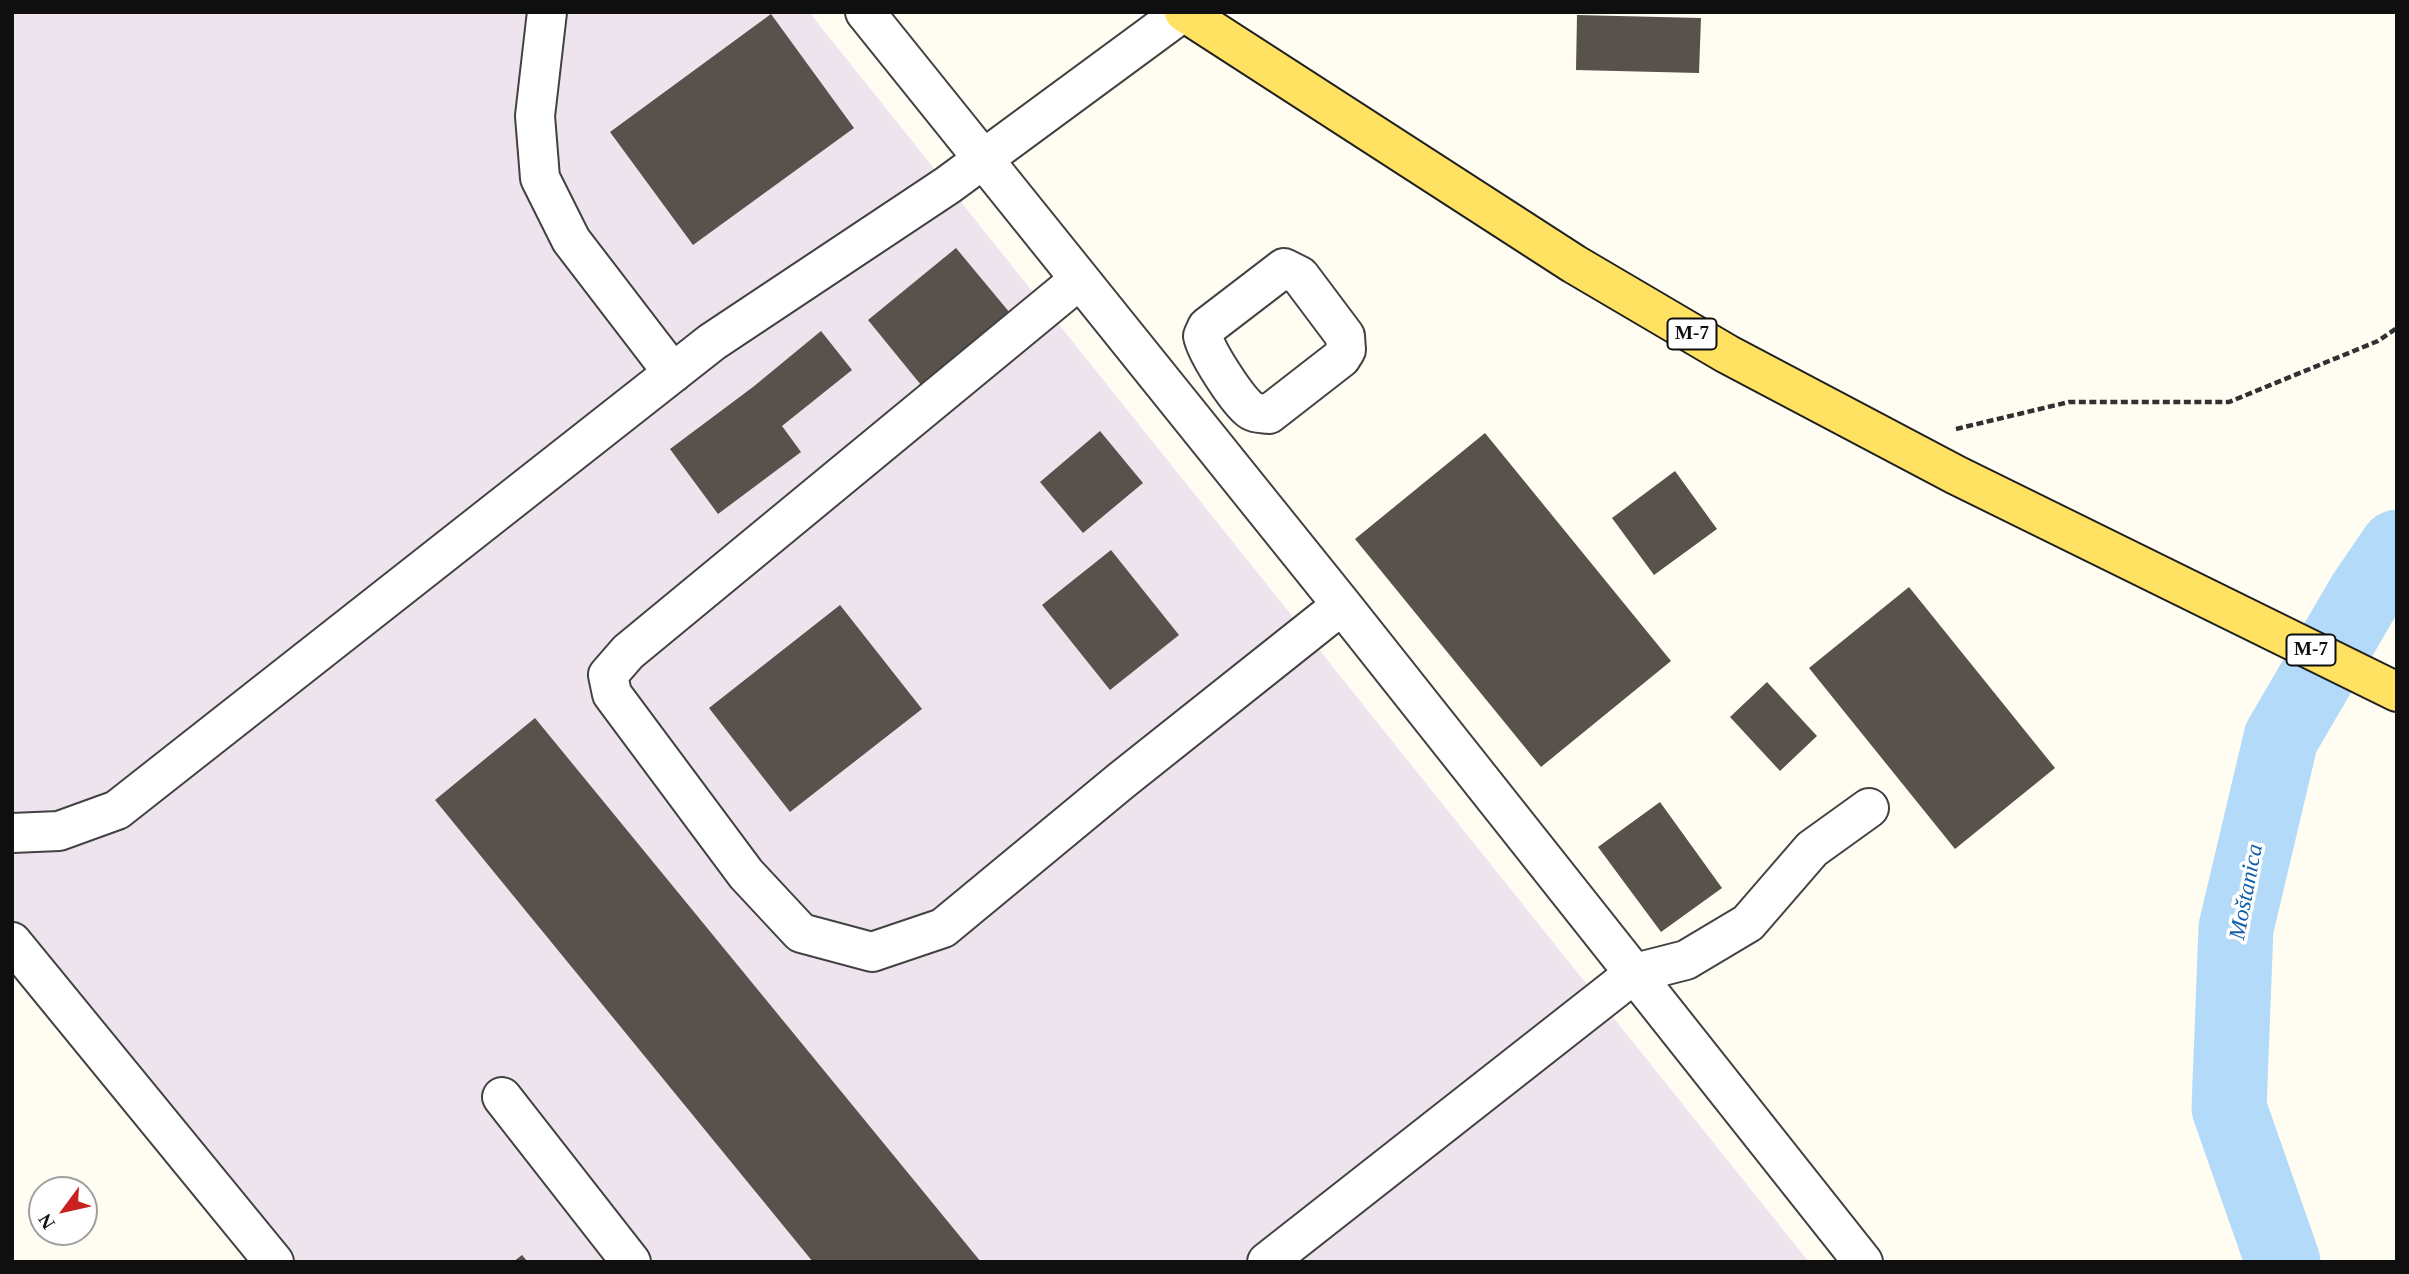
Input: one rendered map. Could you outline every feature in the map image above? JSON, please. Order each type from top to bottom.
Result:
[{"type":"main road","name":"M-7","points":[[1183,12],[1574,264],[1749,366],[1894,444],[2397,692]]},
{"type":"street","points":[[547,12],[535,116],[540,178],[571,240],[673,373]]},
{"type":"street","points":[[865,12],[1342,605],[1863,1262]]},
{"type":"street","points":[[12,833],[59,831],[117,810],[712,342],[983,161],[1183,12]]},
{"type":"street","points":[[1079,280],[628,652],[608,675],[612,694],[746,874],[801,933],[872,952],[943,928],[1122,780],[1342,605]]},
{"type":"street","points":[[1189,415],[1229,382]]},
{"type":"street","points":[[1267,1262],[1635,974],[1686,960],[1748,923],[1812,849],[1869,808]]},
{"type":"street","points":[[12,942],[274,1262]]},
{"type":"street","points":[[502,1097],[631,1262]]},
{"type":"path","points":[[1894,444],[2069,402],[2229,402],[2378,341],[2397,328]]},
{"type":"shaded area","points":[[12,12],[809,12],[1809,1262],[251,1262],[12,968]]},
{"type":"building","points":[[771,14],[854,128],[693,245],[610,132]]},
{"type":"building","points":[[1577,15],[1701,18],[1699,73],[1576,70]]},
{"type":"building","points":[[956,248],[1010,313],[921,385],[868,320]]},
{"type":"building","points":[[821,331],[852,370],[782,426],[801,452],[718,514],[670,449],[753,387]]},
{"type":"building","points":[[1100,431],[1143,483],[1083,533],[1040,482]]},
{"type":"building","points":[[1485,433],[1671,661],[1541,767],[1355,539]]},
{"type":"building","points":[[1675,471],[1717,529],[1654,575],[1612,518]]},
{"type":"building","points":[[1111,550],[1179,635],[1110,690],[1042,605]]},
{"type":"building","points":[[1909,587],[2055,768],[1955,849],[1809,668]]},
{"type":"building","points":[[840,605],[922,709],[790,812],[709,708]]},
{"type":"building","points":[[1767,682],[1817,736],[1780,771],[1730,717]]},
{"type":"building","points":[[535,718],[981,1262],[813,1262],[435,800]]},
{"type":"building","points":[[1660,802],[1722,888],[1661,932],[1598,847]]},
{"type":"building","points":[[522,1255],[528,1262],[513,1262]]},
{"type":"waterway","name":"Moštanica","points":[[2283,1262],[2229,1108],[2236,928],[2281,738],[2365,594],[2397,547]]}]
